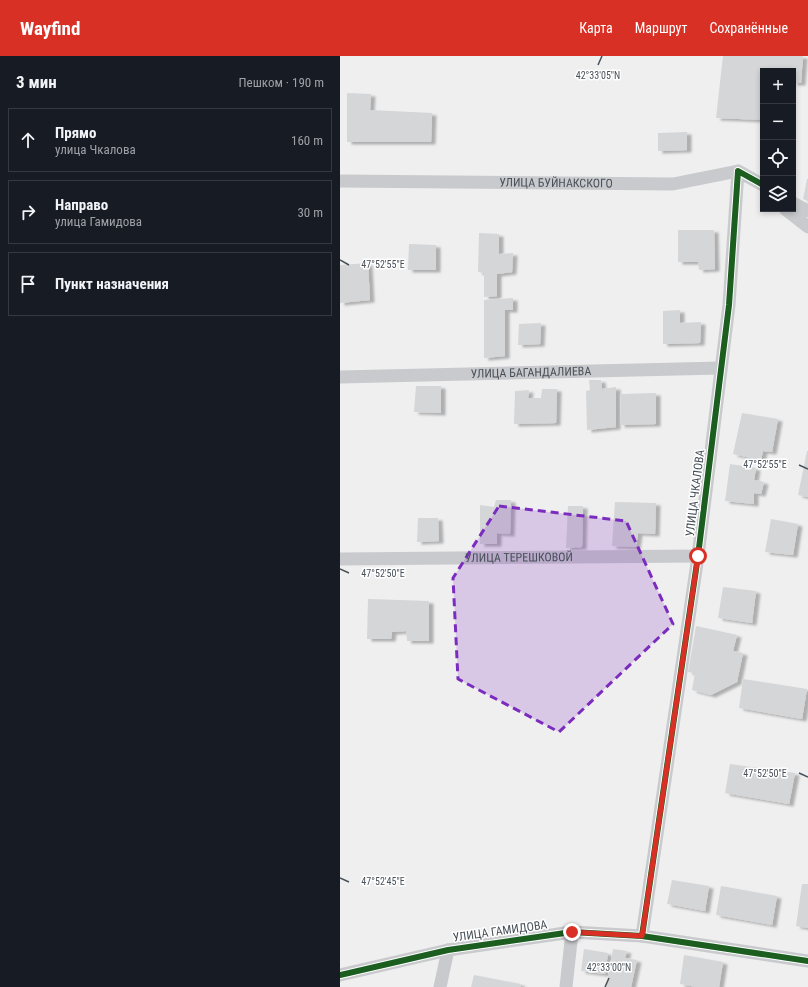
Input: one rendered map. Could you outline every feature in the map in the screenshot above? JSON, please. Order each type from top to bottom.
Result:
[{"type":"street","name":"УЛИЦА БУЙНАКСКОГО","points":[[340,181],[673,184],[738,171]]},
{"type":"street","points":[[738,171],[760,183]]},
{"type":"street","points":[[738,171],[760,189]]},
{"type":"street","name":"УЛИЦА ЧКАЛОВА","points":[[642,936],[698,556],[729,305],[738,171]]},
{"type":"street","points":[[796,204],[808,211]]},
{"type":"street","points":[[789,212],[808,228]]},
{"type":"street","name":"УЛИЦА БАГАНДАЛИЕВА","points":[[340,377],[721,368]]},
{"type":"street","name":"УЛИЦА ТЕРЕШКОВОЙ","points":[[340,559],[698,556]]},
{"type":"street","points":[[566,987],[572,932]]},
{"type":"street","name":"УЛИЦА ГАМИДОВА","points":[[340,975],[448,950],[572,932],[642,936],[808,962]]},
{"type":"street","points":[[440,987],[448,950]]},
{"type":"highlighted area","points":[[499,506],[626,521],[673,624],[559,732],[458,679],[453,578]]},
{"type":"building","points":[[723,56],[803,56],[801,83],[796,83],[796,68],[760,68],[760,120],[716,118]]},
{"type":"building","points":[[347,93],[371,94],[370,110],[432,113],[431,142],[347,142]]},
{"type":"building","points":[[687,132],[687,150],[658,151],[658,133]]},
{"type":"building","points":[[808,179],[808,201],[803,199]]},
{"type":"building","points":[[678,230],[714,230],[715,269],[699,270],[698,262],[678,262]]},
{"type":"building","points":[[479,233],[499,234],[499,254],[513,253],[512,272],[497,274],[497,296],[484,297],[484,273],[478,272]]},
{"type":"building","points":[[409,244],[436,245],[436,270],[408,270]]},
{"type":"building","points":[[368,263],[370,300],[340,303],[340,265]]},
{"type":"building","points":[[513,298],[513,310],[505,310],[505,356],[484,358],[484,300]]},
{"type":"building","points":[[680,310],[680,323],[701,322],[700,343],[663,344],[663,311]]},
{"type":"building","points":[[541,323],[540,344],[518,345],[519,324]]},
{"type":"building","points":[[589,380],[601,380],[602,389],[616,387],[616,427],[587,430],[586,391],[590,390]]},
{"type":"building","points":[[416,386],[441,386],[441,413],[414,412]]},
{"type":"building","points":[[542,389],[557,389],[556,423],[514,424],[515,391],[529,390],[528,398],[541,398]]},
{"type":"building","points":[[656,393],[656,424],[620,425],[621,394]]},
{"type":"building","points":[[742,413],[778,419],[772,452],[763,451],[761,460],[733,454]]},
{"type":"building","points":[[808,451],[808,497],[798,495]]},
{"type":"building","points":[[730,464],[756,468],[754,480],[764,482],[761,494],[754,493],[754,504],[725,501]]},
{"type":"building","points":[[496,500],[511,500],[510,534],[497,533],[497,544],[480,544],[480,505],[494,507]]},
{"type":"building","points":[[615,502],[656,503],[655,534],[638,533],[636,547],[612,546]]},
{"type":"building","points":[[568,506],[583,506],[582,547],[566,548]]},
{"type":"building","points":[[418,518],[438,518],[439,541],[417,542]]},
{"type":"building","points":[[771,519],[798,524],[793,555],[765,552]]},
{"type":"building","points":[[723,587],[756,591],[752,623],[718,618]]},
{"type":"building","points":[[368,599],[429,601],[429,641],[407,641],[406,631],[392,632],[391,639],[367,639]]},
{"type":"building","points":[[696,626],[737,635],[733,651],[743,653],[737,682],[711,695],[692,690],[695,673],[688,672]]},
{"type":"building","points":[[743,679],[807,689],[802,719],[739,708]]},
{"type":"building","points":[[730,764],[795,773],[789,804],[725,793]]},
{"type":"building","points":[[672,880],[709,886],[705,911],[667,904]]},
{"type":"building","points":[[802,884],[808,884],[808,928],[796,926]]},
{"type":"building","points":[[721,886],[777,896],[772,925],[716,915]]},
{"type":"building","points":[[584,949],[608,953],[605,974],[581,971]]},
{"type":"building","points":[[613,949],[627,951],[625,958],[637,960],[631,987],[606,987]]},
{"type":"building","points":[[684,955],[723,962],[719,987],[697,987],[680,984]]},
{"type":"building","points":[[474,975],[521,984],[520,987],[471,987]]},
{"type":"cycle path","points":[[642,936],[698,556],[729,305],[738,171],[760,183]]},
{"type":"cycle path","points":[[340,975],[448,950],[572,932],[642,936],[808,961]]},
{"type":"route","points":[[572,932],[642,936],[698,556]]}]
